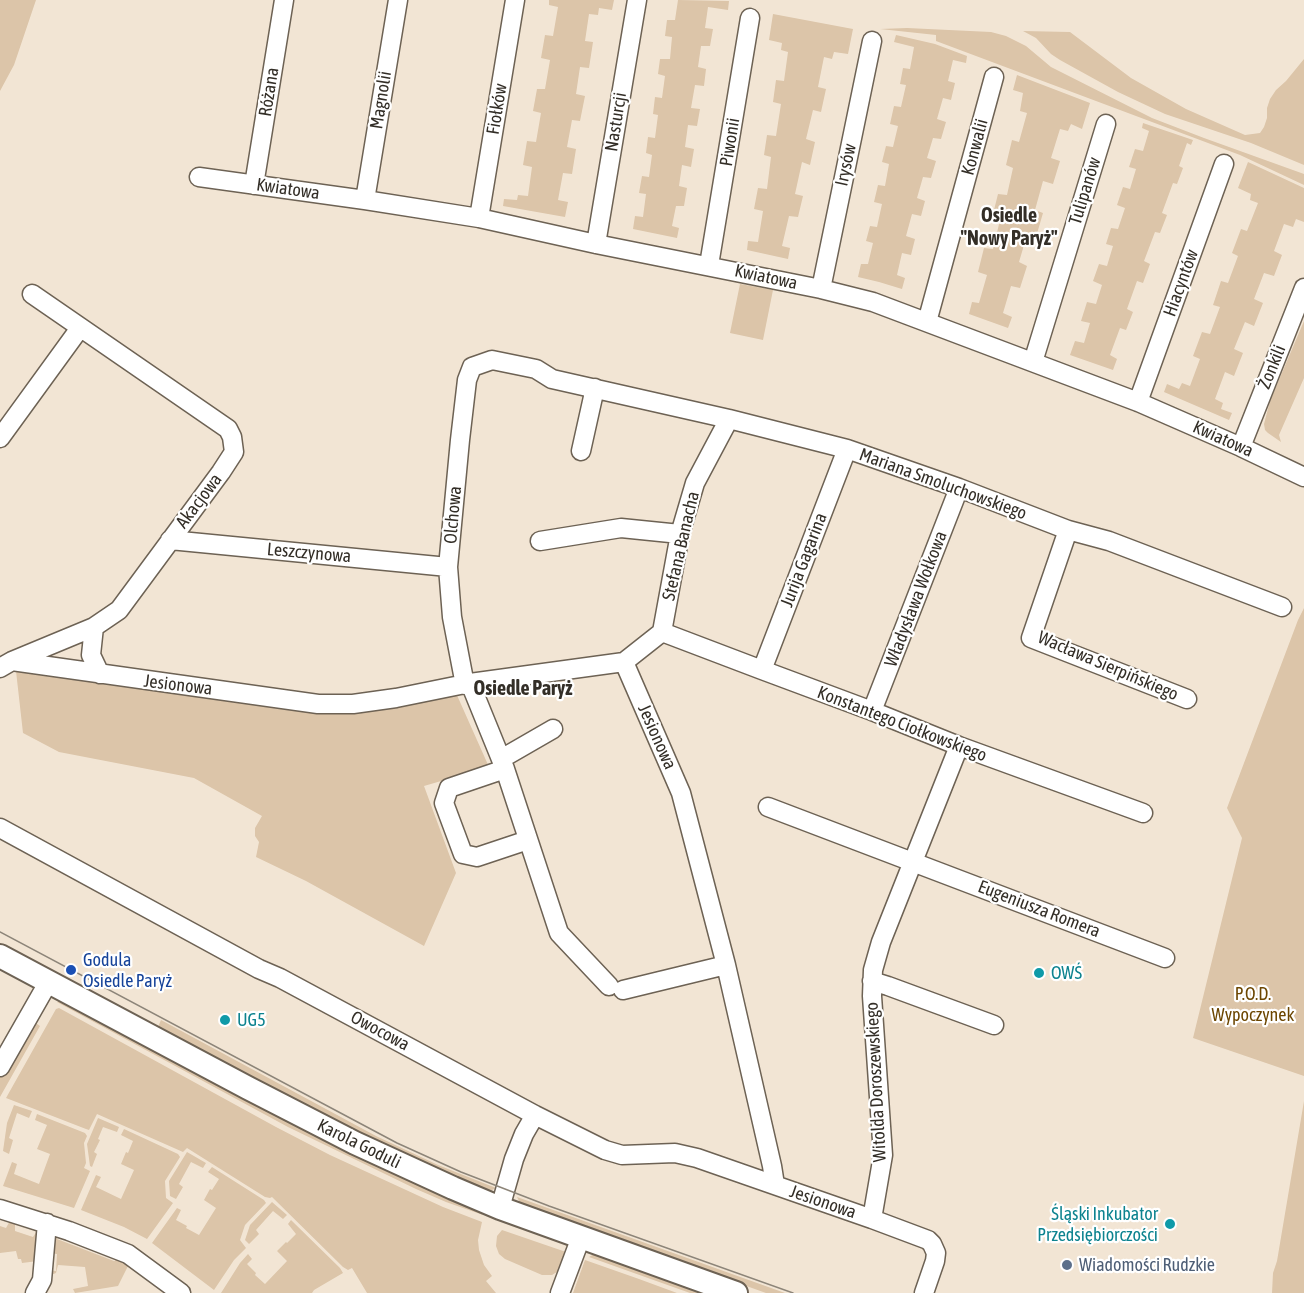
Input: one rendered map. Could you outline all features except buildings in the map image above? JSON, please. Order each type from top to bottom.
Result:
[{"type":"main road","name":"Karola Goduli","points":[[0,956],[355,1143],[453,1188],[500,1208],[736,1293]]},
{"type":"street","name":"Różana","points":[[254,185],[284,0]]},
{"type":"street","name":"Magnolii","points":[[364,200],[398,0]]},
{"type":"street","name":"Fiołków","points":[[479,218],[515,0]]},
{"type":"street","name":"Nasturcji","points":[[596,244],[637,0]]},
{"type":"street","name":"Piwonii","points":[[709,266],[750,18]]},
{"type":"street","name":"Irysów","points":[[821,289],[872,41]]},
{"type":"street","name":"Konwalii","points":[[927,322],[994,76]]},
{"type":"street","name":"Tulipanów","points":[[1034,362],[1106,124]]},
{"type":"street","name":"Hiacyntów","points":[[1138,402],[1224,164]]},
{"type":"street","name":"Kwiatowa","points":[[199,177],[479,218],[821,289],[873,302],[1138,402],[1304,477]]},
{"type":"street","name":"Żonkili","points":[[1241,447],[1304,288]]},
{"type":"street","name":"Akacjowa","points":[[4,663],[94,627],[119,610],[234,452],[232,437],[228,429],[32,294]]},
{"type":"street","points":[[0,438],[80,328]]},
{"type":"street","name":"Mariana Smoluchowskiego","points":[[492,360],[536,369],[552,379],[729,419],[847,449],[959,488],[1068,530],[1109,541],[1282,608]]},
{"type":"street","name":"Olchowa","points":[[468,684],[452,617],[448,567],[467,380],[472,367],[492,360]]},
{"type":"street","points":[[581,451],[595,388]]},
{"type":"street","name":"Stefana Banacha","points":[[662,632],[680,534],[695,483],[729,419]]},
{"type":"street","name":"Jurija Gagarina","points":[[762,670],[847,449]]},
{"type":"street","name":"Władysława Wołkowa","points":[[872,711],[959,488]]},
{"type":"street","points":[[540,541],[621,528],[680,534]]},
{"type":"street","name":"Wacława Sierpińskiego","points":[[1068,530],[1031,638],[1187,699]]},
{"type":"street","name":"Leszczynowa","points":[[170,540],[448,567]]},
{"type":"street","points":[[94,627],[91,655],[100,675]]},
{"type":"street","points":[[624,662],[662,632]]},
{"type":"street","name":"Konstantego Ciołkowskiego","points":[[662,632],[959,746],[1143,813]]},
{"type":"street","name":"Jesionowa","points":[[4,663],[318,704],[353,704],[468,684],[624,662],[681,793],[726,964],[775,1185],[922,1237],[932,1244],[936,1253],[935,1261],[924,1293]]},
{"type":"street","points":[[468,684],[503,764],[558,933],[616,988],[726,964]]},
{"type":"street","points":[[528,840],[477,857],[463,854],[444,803],[449,788],[503,764],[553,729]]},
{"type":"street","name":"Witolda Doroszewskiego","points":[[872,1219],[883,1155],[873,1012],[873,970],[881,942],[959,746]]},
{"type":"street","points":[[768,807],[914,861]]},
{"type":"street","name":"Owocowa","points":[[0,828],[259,969],[280,978],[534,1115],[613,1154],[662,1152],[684,1154],[775,1185]]},
{"type":"street","name":"Eugeniusza Romera","points":[[914,861],[1165,958]]},
{"type":"street","points":[[0,1067],[49,981]]},
{"type":"street","name":"Witolda Doroszewskiego","points":[[872,981],[994,1025]]},
{"type":"street","points":[[500,1208],[514,1160],[534,1115]]},
{"type":"street","points":[[0,1209],[47,1223],[128,1254],[178,1292]]},
{"type":"street","points":[[35,1293],[42,1280],[47,1223]]},
{"type":"street","points":[[560,1293],[581,1238]]},
{"type":"green space","points":[[0,0],[36,0],[14,65],[0,91]]},
{"type":"green space","points":[[549,0],[614,0],[612,10],[599,8],[598,15],[589,14],[585,41],[593,42],[589,68],[580,67],[576,94],[585,96],[580,121],[572,120],[567,147],[576,149],[572,174],[563,173],[558,200],[568,202],[565,217],[503,206],[504,199],[517,200],[518,195],[528,196],[532,167],[523,165],[527,141],[536,142],[541,113],[533,111],[537,89],[545,89],[550,60],[541,58],[545,35],[553,36],[558,7],[549,5]]},
{"type":"green space","points":[[678,0],[729,1],[728,10],[708,7],[705,28],[713,29],[710,46],[701,46],[698,67],[706,69],[704,86],[695,85],[691,108],[700,109],[697,126],[688,125],[685,147],[694,149],[691,167],[682,165],[679,186],[687,188],[684,206],[676,206],[672,226],[679,228],[677,238],[633,229],[635,216],[643,217],[646,194],[639,193],[642,176],[649,177],[652,155],[646,153],[648,137],[655,138],[658,115],[653,114],[655,97],[662,98],[665,76],[658,74],[660,59],[670,59],[672,37],[665,36],[667,20],[675,20]]},
{"type":"green space","points":[[773,14],[853,29],[848,54],[834,52],[832,59],[824,57],[818,87],[826,89],[821,112],[813,110],[806,139],[815,142],[810,165],[802,162],[795,194],[803,196],[798,217],[789,216],[782,246],[790,248],[788,259],[747,250],[748,241],[758,242],[763,211],[754,209],[758,188],[767,189],[771,157],[764,155],[767,135],[776,136],[781,104],[773,102],[776,80],[784,81],[788,52],[781,50],[782,43],[769,40]]},
{"type":"green space","points":[[880,29],[991,32],[1006,36],[1026,46],[1051,67],[1152,118],[1304,174],[1304,185],[1240,155],[936,41],[936,35]]},
{"type":"green space","points":[[1023,31],[1070,32],[1131,78],[1186,109],[1245,135],[1260,133],[1267,118],[1270,99],[1304,59],[1304,165],[1251,143],[1165,114],[1118,92],[1060,60],[1036,38]]},
{"type":"green space","points":[[896,35],[935,44],[967,56],[966,63],[953,60],[948,81],[955,83],[951,100],[943,98],[937,119],[946,122],[941,139],[933,138],[927,158],[936,161],[931,178],[923,177],[917,198],[925,201],[921,216],[912,214],[906,236],[915,239],[911,255],[902,253],[897,275],[905,278],[902,289],[858,277],[861,264],[868,264],[873,243],[866,241],[870,226],[877,227],[882,204],[874,202],[878,185],[885,186],[889,164],[882,162],[886,146],[893,147],[898,126],[890,124],[894,106],[901,107],[906,85],[900,84],[903,68],[910,69],[914,47],[894,42]]},
{"type":"green space","points":[[1017,75],[1090,103],[1082,129],[1071,124],[1068,131],[1060,129],[1051,158],[1060,161],[1053,184],[1043,181],[1035,210],[1043,213],[1036,237],[1027,235],[1019,262],[1027,266],[1020,288],[1011,286],[1003,313],[1012,317],[1008,328],[969,314],[972,302],[979,303],[987,275],[978,272],[984,248],[993,249],[1000,220],[992,218],[998,194],[1007,195],[1013,168],[1006,165],[1012,140],[1019,142],[1027,113],[1020,111],[1023,93],[1013,90]]},
{"type":"green space","points":[[1143,123],[1193,140],[1191,145],[1187,143],[1179,166],[1183,168],[1177,184],[1173,183],[1162,213],[1167,215],[1160,233],[1155,232],[1144,261],[1150,264],[1143,283],[1137,281],[1127,309],[1133,312],[1126,330],[1120,328],[1110,355],[1117,359],[1113,370],[1070,355],[1075,341],[1084,343],[1090,323],[1081,321],[1087,302],[1096,304],[1102,285],[1093,281],[1099,264],[1107,266],[1113,246],[1106,244],[1111,228],[1118,229],[1125,208],[1117,205],[1123,187],[1130,189],[1136,169],[1129,167],[1135,149],[1143,151],[1149,131],[1142,128]]},
{"type":"green space","points":[[1248,162],[1304,188],[1304,222],[1296,219],[1293,227],[1284,224],[1274,251],[1282,255],[1274,276],[1264,273],[1254,299],[1263,303],[1254,326],[1245,322],[1234,349],[1243,353],[1234,376],[1225,372],[1215,399],[1223,403],[1221,409],[1232,413],[1229,420],[1164,392],[1167,384],[1179,389],[1182,383],[1190,386],[1200,359],[1193,356],[1202,332],[1210,334],[1220,307],[1213,305],[1221,281],[1228,283],[1238,256],[1232,253],[1241,229],[1247,231],[1258,203],[1250,200],[1251,194],[1238,188]]},
{"type":"green space","points":[[740,284],[773,290],[763,340],[730,333]]},
{"type":"green space","points":[[1304,321],[1304,378],[1279,435],[1281,442],[1265,430],[1264,424],[1270,401]]},
{"type":"green space","name":"P.O.D. Wypoczynek","points":[[1304,608],[1304,1076],[1193,1038],[1242,838],[1227,808]]},
{"type":"green space","points":[[16,671],[331,710],[456,693],[489,767],[424,786],[456,873],[424,946],[306,881],[256,857],[259,842],[255,836],[255,828],[262,816],[194,778],[59,752],[23,733]]},
{"type":"green space","points":[[60,1001],[315,1136],[413,1183],[476,1209],[483,1215],[416,1189],[288,1127],[57,1002]]},
{"type":"green space","points":[[59,1008],[330,1155],[443,1207],[482,1222],[478,1240],[479,1250],[484,1265],[492,1276],[486,1281],[496,1293],[367,1293],[352,1268],[348,1270],[343,1267],[272,1197],[265,1197],[187,1148],[183,1152],[97,1114],[89,1130],[6,1098],[56,1009]]},
{"type":"green space","points":[[161,1020],[376,1136],[438,1165],[496,1188],[481,1189],[404,1155],[229,1066],[158,1027]]},
{"type":"green space","points":[[33,1021],[40,1026],[0,1097],[0,1077]]},
{"type":"green space","points":[[1304,1101],[1304,1293],[1272,1293],[1273,1273],[1277,1261]]},
{"type":"green space","points":[[14,1105],[32,1111],[29,1118],[17,1113],[9,1138],[13,1140],[9,1154],[3,1151],[7,1123]]},
{"type":"green space","points":[[37,1114],[85,1133],[87,1136],[84,1143],[86,1163],[84,1168],[90,1171],[74,1208],[3,1186],[12,1162],[17,1164],[14,1174],[39,1184],[50,1154],[37,1149],[47,1125],[35,1120]]},
{"type":"green space","points":[[98,1118],[119,1127],[117,1132],[103,1127],[94,1152],[97,1154],[92,1167],[87,1144]]},
{"type":"green space","points":[[124,1129],[180,1157],[165,1181],[166,1198],[173,1203],[147,1239],[81,1210],[96,1175],[101,1177],[96,1187],[121,1199],[134,1170],[121,1164],[133,1141],[121,1135]]},
{"type":"green space","points":[[187,1152],[206,1163],[203,1168],[191,1162],[179,1184],[183,1187],[176,1199],[170,1196],[169,1181]]},
{"type":"green space","points":[[212,1167],[266,1203],[245,1225],[240,1240],[246,1248],[234,1260],[214,1290],[152,1243],[177,1208],[181,1210],[176,1220],[199,1235],[216,1208],[204,1200],[219,1179],[208,1172]]},
{"type":"green space","points":[[517,1197],[785,1293],[766,1293],[752,1288],[521,1205]]},
{"type":"green space","points":[[272,1202],[287,1215],[283,1219],[273,1211],[256,1230],[259,1234],[249,1244],[245,1240],[250,1225]]},
{"type":"green space","points":[[11,1219],[15,1220],[15,1231],[33,1237],[39,1228],[38,1261],[22,1263],[16,1251],[0,1253],[0,1226],[6,1228]]},
{"type":"green space","points":[[291,1220],[343,1273],[312,1293],[221,1293],[248,1254],[252,1259],[247,1264],[265,1284],[287,1261],[277,1251],[296,1234],[288,1224]]},
{"type":"green space","points":[[502,1230],[566,1252],[560,1270],[552,1275],[542,1275],[505,1259],[499,1254],[496,1246],[497,1236]]},
{"type":"green space","points":[[55,1232],[57,1239],[114,1261],[120,1258],[129,1264],[118,1286],[75,1293],[73,1289],[88,1286],[85,1267],[58,1265],[56,1273],[51,1275],[46,1270],[56,1271],[57,1254],[48,1253]]},
{"type":"green space","points":[[594,1254],[703,1293],[690,1293],[589,1257]]},
{"type":"green space","points":[[585,1260],[639,1279],[677,1293],[573,1293]]},
{"type":"tram line","points":[[0,932],[397,1143],[461,1172],[549,1206],[793,1293]]},
{"type":"place","name":"Godula Osiedle Paryż","points":[[71,970]]},
{"type":"place","name":"OWŚ","points":[[1039,973]]},
{"type":"place","name":"UG5","points":[[225,1020]]},
{"type":"place","name":"Śląski Inkubator Przedsiębiorczości","points":[[1170,1224]]},
{"type":"place","name":"Wiadomości Rudzkie","points":[[1067,1265]]},
{"type":"district","name":"Osiedle \"Nowy Paryż\"","points":[[1009,228]]},
{"type":"district","name":"Osiedle Paryż","points":[[523,689]]}]
